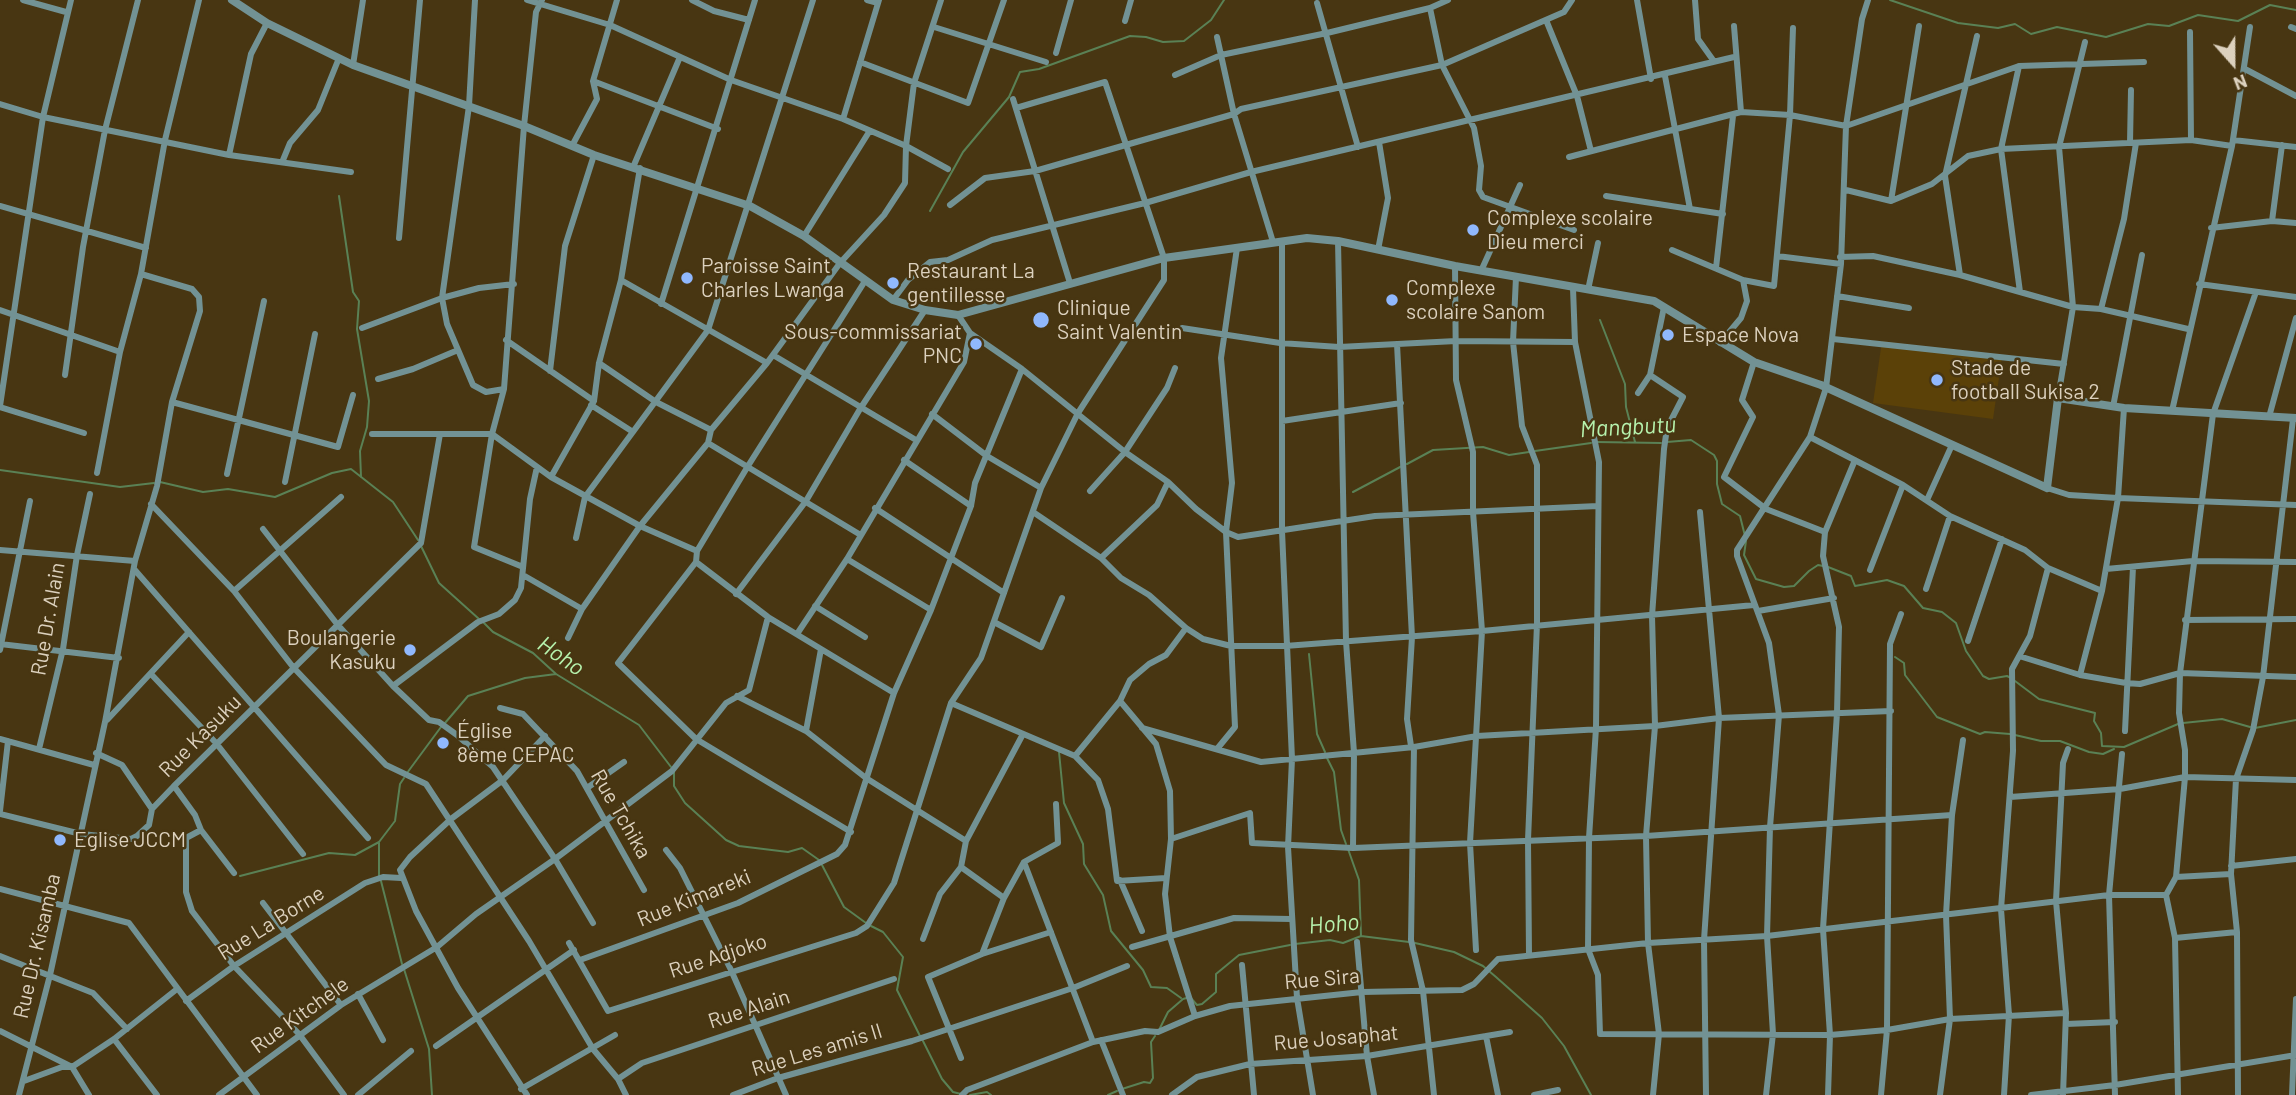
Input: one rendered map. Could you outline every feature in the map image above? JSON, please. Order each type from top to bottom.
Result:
[{"type":"street","points":[[23,0],[66,12]]},
{"type":"street","points":[[71,0],[43,117],[0,406],[84,433]]},
{"type":"street","points":[[65,375],[105,130],[138,0]]},
{"type":"street","points":[[97,472],[120,352],[141,274],[165,140],[199,0]]},
{"type":"street","points":[[232,0],[267,23],[353,65],[573,144],[594,155],[697,186],[750,206],[804,236],[893,300],[925,310],[958,315],[1164,258],[1307,238],[1338,241],[1481,271],[1654,301],[1754,362],[1826,388],[2047,488],[2069,495],[2199,503],[2296,505]]},
{"type":"street","points":[[353,65],[363,0]]},
{"type":"street","points":[[399,238],[415,86],[420,0]]},
{"type":"street","points":[[475,0],[469,106],[442,298],[458,350],[474,386],[486,392],[504,388]]},
{"type":"street","points":[[527,0],[610,25],[731,80],[843,119],[905,146],[948,169]]},
{"type":"street","points":[[573,144],[597,99],[593,81],[617,0]]},
{"type":"street","points":[[692,0],[714,11],[749,20]]},
{"type":"street","points":[[661,304],[697,186],[718,129],[755,0]]},
{"type":"street","points":[[576,538],[585,496],[708,330],[750,206],[813,0]]},
{"type":"street","points":[[843,119],[878,2],[867,0]]},
{"type":"street","points":[[568,638],[582,609],[640,526],[708,443],[711,430],[767,363],[840,263],[884,215],[905,183],[905,146],[914,83],[941,0]]},
{"type":"street","points":[[860,62],[968,103],[1004,0]]},
{"type":"street","points":[[1056,53],[1071,0]]},
{"type":"street","points":[[1125,21],[1131,0]]},
{"type":"street","points":[[1175,75],[1221,55],[1327,33],[1430,8],[1448,0]]},
{"type":"street","points":[[950,205],[985,178],[1035,172],[1234,114],[1241,109],[1442,65],[1564,12],[1572,0]]},
{"type":"street","points":[[1637,0],[1651,79]]},
{"type":"street","points":[[1695,0],[1698,39],[1713,60]]},
{"type":"street","points":[[1766,1095],[1773,1034],[1767,936],[1770,827],[1779,715],[1769,643],[1737,556],[1810,437],[1826,388],[1846,190],[1846,126],[1862,19],[1868,0]]},
{"type":"street","points":[[540,2],[524,126],[504,388],[492,434],[474,547],[523,571],[582,609]]},
{"type":"street","points":[[1317,3],[1358,147]]},
{"type":"street","points":[[1430,8],[1442,65],[1471,121],[1480,166],[1479,190],[1483,197],[1574,230]]},
{"type":"street","points":[[1546,20],[1577,96],[1591,151]]},
{"type":"street","points":[[229,155],[251,54],[267,23]]},
{"type":"street","points":[[1734,26],[1734,57],[1741,111]]},
{"type":"street","points":[[1891,201],[1919,26]]},
{"type":"street","points":[[934,27],[1046,62]]},
{"type":"street","points":[[2172,411],[2188,329],[2233,143],[2250,27]]},
{"type":"street","points":[[1672,250],[1743,280],[1774,286],[1790,115],[1793,29]]},
{"type":"street","points":[[2190,32],[2191,140]]},
{"type":"street","points":[[1960,275],[1945,176],[1977,36]]},
{"type":"street","points":[[1217,37],[1234,114],[1251,172],[1278,242],[1285,646],[1292,759],[1288,847],[1297,998],[1313,1095]]},
{"type":"street","points":[[2047,488],[2073,307],[2059,146],[2085,42]]},
{"type":"street","points":[[551,477],[592,403],[599,363],[621,280],[637,167],[680,57]]},
{"type":"street","points":[[893,300],[908,280],[930,262],[948,260],[992,240],[1145,203],[1251,172],[1665,76],[1713,60],[1734,57]]},
{"type":"street","points":[[283,160],[290,143],[318,110],[339,58]]},
{"type":"street","points":[[1569,157],[1733,116],[1741,111],[1790,115],[1846,126],[2019,66],[2144,62]]},
{"type":"street","points":[[2019,66],[2001,149],[2020,292]]},
{"type":"street","points":[[2245,69],[2296,96]]},
{"type":"street","points":[[1665,76],[1690,209]]},
{"type":"street","points":[[593,81],[718,129]]},
{"type":"street","points":[[916,809],[951,703],[981,658],[1041,488],[1078,413],[1164,281],[1164,258],[1105,82],[1016,108]]},
{"type":"street","points":[[2101,309],[2124,219],[2133,143],[2131,90]]},
{"type":"street","points":[[1013,99],[1070,283]]},
{"type":"street","points":[[0,104],[43,117],[229,155],[283,160],[351,172]]},
{"type":"street","points":[[1716,268],[1733,116]]},
{"type":"street","points":[[804,236],[869,132]]},
{"type":"street","points":[[1846,190],[1891,201],[1945,176],[1968,156],[2001,149],[2191,140],[2296,147]]},
{"type":"street","points":[[1378,250],[1388,198],[1379,142]]},
{"type":"street","points":[[2272,221],[2282,145]]},
{"type":"street","points":[[550,371],[565,246],[594,155]]},
{"type":"street","points":[[1481,271],[1520,185]]},
{"type":"street","points":[[1606,196],[1723,214]]},
{"type":"street","points":[[0,206],[146,248]]},
{"type":"street","points":[[2211,228],[2272,221],[2296,223]]},
{"type":"street","points":[[1338,241],[1339,412],[1346,641],[1354,753],[1353,848]]},
{"type":"street","points":[[1588,290],[1598,243]]},
{"type":"street","points":[[1217,749],[1235,727],[1226,532],[1232,482],[1221,358],[1237,248]]},
{"type":"street","points":[[2113,407],[2142,255]]},
{"type":"street","points":[[1777,256],[1840,260],[1873,256],[1960,275],[2073,307],[2101,309],[2188,329]]},
{"type":"street","points":[[1455,266],[1456,380],[1473,452],[1473,512],[1482,631],[1470,843],[1476,950]]},
{"type":"street","name":"Rue Dr. Kisamba","points":[[19,1095],[50,975],[81,834],[96,753],[119,658],[134,565],[157,486],[172,402],[200,312],[199,297],[192,289],[141,274]]},
{"type":"street","points":[[1516,277],[1513,342],[1522,426],[1536,465],[1537,507],[1537,624],[1528,840],[1529,955]]},
{"type":"street","points":[[621,280],[767,363]]},
{"type":"street","points":[[1720,343],[1741,318],[1747,301],[1743,280]]},
{"type":"street","points":[[865,281],[748,466],[697,551],[696,562],[618,663],[696,739],[851,832],[894,693],[931,610],[971,506],[975,484],[1022,369]]},
{"type":"street","points":[[362,328],[442,298],[479,288],[514,284]]},
{"type":"street","points":[[2199,284],[2296,298]]},
{"type":"street","points":[[1573,288],[1574,342],[1599,462],[1596,728],[1589,838],[1588,949],[1598,975],[1600,1034],[1830,1035],[1887,1030],[1950,1019],[2066,1013]]},
{"type":"street","points":[[2178,1095],[2175,938],[2166,895],[2176,877],[2185,776],[2180,673],[2185,620],[2213,414],[2256,292]]},
{"type":"street","points":[[1837,296],[1909,308]]},
{"type":"street","points":[[227,474],[264,301]]},
{"type":"street","points":[[1638,393],[1650,376],[1664,307]]},
{"type":"street","points":[[0,310],[70,337],[120,352]]},
{"type":"street","points":[[736,594],[806,502],[860,409],[925,310]]},
{"type":"street","points":[[958,315],[970,333],[1022,369],[1125,452],[1168,482],[1226,532],[1238,537],[1406,514],[1598,506]]},
{"type":"street","points":[[2270,417],[2296,318]]},
{"type":"street","points":[[1182,328],[1280,343],[1339,347],[1456,341],[1574,342]]},
{"type":"street","points":[[797,634],[847,559],[859,534],[964,362],[970,333]]},
{"type":"street","points":[[285,482],[315,334]]},
{"type":"street","points":[[1833,339],[2064,364]]},
{"type":"street","points":[[506,340],[633,432]]},
{"type":"street","points":[[1397,344],[1412,637],[1407,719],[1412,746],[1412,942],[1423,991],[1434,1095]]},
{"type":"street","points":[[378,379],[413,369],[458,350]]},
{"type":"street","points":[[773,355],[916,440]]},
{"type":"street","points":[[1754,362],[1742,400],[1753,416],[1724,477],[1766,509],[1825,532]]},
{"type":"street","points":[[599,363],[656,402],[711,430]]},
{"type":"street","points":[[1090,491],[1125,452],[1167,388],[1175,368]]},
{"type":"street","points":[[1650,376],[1683,397],[1667,428],[1664,449],[1652,616],[1655,726],[1646,836],[1648,943],[1659,1034],[1653,1095]]},
{"type":"street","points":[[172,402],[338,447],[353,395]]},
{"type":"street","points":[[2058,398],[2124,408],[2294,419],[2281,504],[2263,677],[2253,730],[2236,779],[2231,874],[2237,932],[2238,1095]]},
{"type":"street","points":[[1282,421],[1401,403]]},
{"type":"street","points":[[2080,675],[2102,592],[2118,498],[2124,408]]},
{"type":"street","points":[[932,414],[987,456],[1041,488]]},
{"type":"street","points":[[372,433],[492,434],[551,477],[640,526],[697,551]]},
{"type":"street","name":"Rue Kasuku","points":[[0,813],[81,834],[131,839],[149,825],[152,809],[174,786],[420,544],[440,434]]},
{"type":"street","points":[[1810,437],[1903,485],[1950,516],[2025,550],[2048,568],[2102,592]]},
{"type":"street","points":[[708,443],[859,534]]},
{"type":"street","points":[[1927,500],[1952,445]]},
{"type":"street","points":[[904,460],[971,506]]},
{"type":"street","points":[[1828,1095],[1830,1035],[1823,929],[1837,713],[1839,627],[1835,598],[1824,568],[1825,532],[1855,460]]},
{"type":"street","points":[[393,686],[482,620],[506,610],[515,600],[523,571],[530,499],[537,467]]},
{"type":"street","points":[[1101,558],[1157,505],[1168,482]]},
{"type":"street","points":[[1870,570],[1903,485]]},
{"type":"street","name":"Rue Dr. Alain","points":[[39,749],[63,649],[77,555],[90,494]]},
{"type":"street","points":[[234,591],[341,497]]},
{"type":"street","points":[[30,501],[0,646],[63,649],[119,658]]},
{"type":"street","points":[[151,504],[234,591],[293,667],[386,765],[426,784],[529,941],[593,1049],[618,1079],[626,1095]]},
{"type":"street","points":[[875,508],[1004,593]]},
{"type":"street","points":[[1033,512],[1101,558],[1121,579],[1149,595],[1186,628],[1203,639],[1231,646],[1285,646],[1412,637],[1707,609],[1756,608],[1835,598]]},
{"type":"street","points":[[1700,512],[1719,718],[1704,940],[1706,1095]]},
{"type":"street","points":[[1926,589],[1950,516]]},
{"type":"street","points":[[263,529],[337,624],[393,686],[429,720],[442,724],[493,767],[555,859],[593,923]]},
{"type":"street","points":[[1968,641],[2002,540]]},
{"type":"street","points":[[0,550],[19,554],[77,555],[134,565],[368,838]]},
{"type":"street","points":[[847,559],[931,610]]},
{"type":"street","points":[[2106,569],[2193,561],[2296,562]]},
{"type":"street","points":[[696,562],[768,617],[894,693]]},
{"type":"street","points":[[2125,731],[2133,567]]},
{"type":"street","points":[[2004,1095],[2009,1015],[2001,909],[2013,751],[2012,670],[2030,636],[2048,568]]},
{"type":"street","points":[[993,622],[1041,647],[1062,598]]},
{"type":"street","points":[[815,606],[865,637]]},
{"type":"street","points":[[1881,1095],[1887,1030],[1890,644],[1901,614]]},
{"type":"street","name":"Rue Kitchele","points":[[219,1095],[341,1005],[402,965],[436,947],[500,896],[607,821],[673,769],[726,703],[749,690],[768,617]]},
{"type":"street","points":[[2185,620],[2270,617],[2296,619]]},
{"type":"street","points":[[1075,756],[1120,701],[1130,680],[1149,664],[1167,655],[1186,628]]},
{"type":"street","name":"Rue Dr. Kisamba","points":[[105,722],[189,632]]},
{"type":"street","points":[[806,731],[821,649]]},
{"type":"street","points":[[2019,656],[2080,675],[2126,683],[2140,684],[2180,673],[2296,677]]},
{"type":"street","points":[[151,674],[216,743],[303,854]]},
{"type":"street","points":[[737,696],[806,731],[866,778],[966,841]]},
{"type":"street","points":[[1120,701],[1156,744],[1170,791],[1171,839],[1166,878],[1170,937],[1195,1016]]},
{"type":"street","points":[[951,703],[1075,756],[1098,780],[1108,809],[1116,881],[1166,878]]},
{"type":"street","name":"Rue Tchika","points":[[500,708],[523,714],[545,736],[587,788],[644,890]]},
{"type":"street","points":[[1142,728],[1261,762],[1354,753],[1477,736],[1655,726],[1719,718],[1891,711]]},
{"type":"street","points":[[923,939],[940,894],[961,867],[966,841],[1023,734]]},
{"type":"street","points":[[545,736],[503,780],[451,819],[410,857],[400,870],[401,878],[458,988],[524,1093],[615,1035]]},
{"type":"street","points":[[0,738],[94,765]]},
{"type":"street","points":[[0,813],[8,740]]},
{"type":"street","points":[[1940,1095],[1950,1019],[1946,915],[1952,815],[1963,740]]},
{"type":"street","points":[[2064,1093],[2066,1013],[2056,901],[2063,763],[2068,748]]},
{"type":"street","points":[[96,753],[122,765],[152,809]]},
{"type":"street","points":[[2115,1095],[2115,1022],[2109,895],[2122,754]]},
{"type":"street","points":[[587,788],[624,762]]},
{"type":"street","points":[[2010,797],[2119,789],[2185,776],[2296,780]]},
{"type":"street","points":[[174,786],[195,815],[201,830],[234,873]]},
{"type":"street","points":[[982,954],[1004,898],[1024,862],[1058,843],[1056,804]]},
{"type":"street","name":"Rue Adjoko","points":[[580,960],[608,1011],[731,970],[856,933],[868,924],[894,883],[916,809]]},
{"type":"street","points":[[1171,839],[1250,813],[1252,843],[1288,847],[1353,848],[1646,836],[1888,817],[1952,815]]},
{"type":"street","points":[[201,830],[187,838],[186,892],[192,911],[234,966],[299,1034],[344,1095]]},
{"type":"street","name":"Rue Kimareki","points":[[580,960],[738,903],[837,854],[851,832]]},
{"type":"street","name":"Rue Tchika","points":[[667,850],[691,890],[731,970],[786,1095]]},
{"type":"street","points":[[2231,866],[2296,859]]},
{"type":"street","points":[[1024,862],[1093,1042]]},
{"type":"street","points":[[961,867],[1004,898]]},
{"type":"street","points":[[2176,877],[2231,874]]},
{"type":"street","name":"Rue La Borne","points":[[186,1001],[284,933],[379,878],[401,878]]},
{"type":"street","points":[[1120,880],[1142,931]]},
{"type":"street","points":[[0,889],[129,923],[257,1095]]},
{"type":"street","name":"Rue Sira","points":[[964,1093],[1093,1042],[1156,1031],[1195,1016],[1244,1004],[1362,992],[1462,990],[1474,984],[1498,959],[1648,943],[1767,936],[2109,895],[2166,895]]},
{"type":"street","points":[[263,902],[341,1005]]},
{"type":"street","points":[[1132,947],[1234,918],[1291,919]]},
{"type":"street","points":[[961,1058],[928,976],[982,954],[1051,932]]},
{"type":"street","points":[[2175,938],[2237,932]]},
{"type":"street","points":[[1357,942],[1367,1056],[1374,1095]]},
{"type":"street","points":[[569,943],[580,960]]},
{"type":"street","points":[[436,1046],[574,950]]},
{"type":"street","points":[[0,956],[93,993],[127,1029]]},
{"type":"street","points":[[1242,965],[1254,1095]]},
{"type":"street","name":"Rue Les amis II","points":[[733,1095],[778,1078],[912,1041],[1073,988],[1128,966]]},
{"type":"street","name":"Rue Alain","points":[[618,1079],[642,1063],[894,979]]},
{"type":"street","points":[[24,1081],[72,1067],[114,1039],[177,989]]},
{"type":"street","points":[[358,994],[383,1040]]},
{"type":"street","points":[[2292,1095],[2296,999]]},
{"type":"street","points":[[2066,1024],[2115,1022]]},
{"type":"street","points":[[0,1031],[72,1067],[89,1095]]},
{"type":"street","name":"Rue Josaphat","points":[[1172,1095],[1197,1077],[1250,1064],[1306,1058],[1367,1056],[1510,1032]]},
{"type":"street","points":[[1486,1036],[1498,1095]]},
{"type":"street","points":[[114,1039],[157,1095]]},
{"type":"street","points":[[1101,1040],[1122,1091]]},
{"type":"street","points":[[358,1095],[411,1051]]},
{"type":"street","points":[[2031,1095],[2064,1093],[2295,1055]]},
{"type":"street","points":[[1534,1095],[1558,1090]]},
{"type":"shaded area","name":"Stade de football Sukisa 2","points":[[1882,341],[2002,357],[1993,419],[1873,403]]},
{"type":"waterway","points":[[930,211],[963,152],[1009,97],[1020,72],[1039,69],[1130,36],[1163,42],[1184,41],[1211,20],[1224,0]]},
{"type":"waterway","points":[[1890,0],[1958,23],[1998,28],[2015,24],[2031,34],[2057,27],[2106,37],[2148,24],[2169,26],[2198,15],[2238,21],[2270,5],[2296,10]]},
{"type":"waterway","points":[[339,196],[353,292],[359,301],[357,329],[369,401],[367,427],[360,451],[361,477]]},
{"type":"waterway","points":[[1600,320],[1625,384],[1626,407],[1635,442]]},
{"type":"waterway","name":"Mangbutu","points":[[1667,442],[1691,440],[1714,455],[1722,504],[1740,516],[1745,536]]},
{"type":"waterway","name":"Mangbutu","points":[[1597,442],[1661,443]]},
{"type":"waterway","name":"Mangbutu","points":[[1535,451],[1591,443]]},
{"type":"waterway","name":"Mangbutu","points":[[1407,464],[1433,450],[1483,447],[1509,455],[1529,452]]},
{"type":"waterway","name":"Mangbutu","points":[[1353,492],[1402,466]]},
{"type":"waterway","name":"Hoho","points":[[160,482],[203,492],[228,489],[275,497],[332,473],[351,469],[393,502],[418,540]]},
{"type":"waterway","name":"Hoho","points":[[0,470],[120,487],[154,483]]},
{"type":"waterway","name":"Mangbutu","points":[[1746,541],[1744,555],[1756,579],[1784,587],[1794,586],[1809,571],[1818,565],[1823,566]]},
{"type":"waterway","name":"Hoho","points":[[421,546],[439,583],[479,619]]},
{"type":"waterway","name":"Mangbutu","points":[[1828,567],[1851,576],[1855,586],[1887,580],[1904,586],[1923,608],[1942,612],[1956,623],[1966,651],[1983,676],[1989,679],[2007,676],[2011,678]]},
{"type":"waterway","name":"Hoho","points":[[484,623],[493,632],[533,653],[556,674],[639,725],[671,767]]},
{"type":"waterway","points":[[1309,654],[1317,734],[1325,752]]},
{"type":"waterway","points":[[1895,657],[1904,663],[1905,675],[1937,717],[1980,734],[2010,734]]},
{"type":"waterway","points":[[445,723],[468,696],[525,678],[556,674]]},
{"type":"waterway","name":"Mangbutu","points":[[2015,681],[2039,699],[2095,713],[2094,721],[2101,733],[2102,746],[2124,747],[2178,724]]},
{"type":"waterway","name":"Mangbutu","points":[[2183,723],[2222,719],[2250,727]]},
{"type":"waterway","name":"Mangbutu","points":[[2255,728],[2296,720]]},
{"type":"waterway","points":[[407,773],[441,727]]},
{"type":"waterway","points":[[2015,735],[2041,741],[2060,741],[2089,752],[2103,754],[2114,749]]},
{"type":"waterway","points":[[1059,752],[1064,803],[1083,844],[1084,864],[1103,895],[1111,931],[1143,970],[1151,987],[1167,988],[1181,998]]},
{"type":"waterway","points":[[1327,758],[1334,772],[1341,830],[1346,844]]},
{"type":"waterway","name":"Hoho","points":[[674,771],[674,786],[685,803],[726,840],[739,846],[788,852],[802,848],[819,860]]},
{"type":"waterway","points":[[240,876],[329,853],[355,855],[379,842],[395,821],[400,784],[404,778]]},
{"type":"waterway","points":[[379,843],[379,876]]},
{"type":"waterway","points":[[1348,849],[1359,880],[1361,936]]},
{"type":"waterway","name":"Hoho","points":[[822,865],[844,907],[866,923]]},
{"type":"waterway","points":[[381,881],[402,964]]},
{"type":"waterway","name":"Hoho","points":[[871,926],[883,932],[903,957],[897,990],[920,1036]]},
{"type":"waterway","name":"Hoho","points":[[1295,944],[1330,940],[1343,943],[1361,936],[1409,942]]},
{"type":"waterway","name":"Hoho","points":[[1415,943],[1454,952],[1483,966],[1496,977],[1542,1018],[1564,1046],[1591,1095]]},
{"type":"waterway","name":"Hoho","points":[[1160,1028],[1168,1012],[1183,999],[1190,997],[1197,1005],[1202,1004],[1216,992],[1216,974],[1239,955],[1290,945]]},
{"type":"waterway","points":[[404,969],[429,1049],[432,1095]]},
{"type":"waterway","name":"Hoho","points":[[1122,1089],[1144,1082],[1150,1083],[1153,1078],[1151,1042],[1155,1036]]},
{"type":"waterway","name":"Hoho","points":[[923,1041],[942,1079],[953,1092],[961,1094]]},
{"type":"waterway","name":"Hoho","points":[[1108,1095],[1117,1091]]},
{"type":"waterway","name":"Hoho","points":[[970,1095],[987,1092],[991,1095]]},
{"type":"place","name":"Complexe scolaire Dieu merci","points":[[1473,230]]},
{"type":"place","name":"Paroisse Saint Charles Lwanga","points":[[687,278]]},
{"type":"place","name":"Restaurant La gentillesse","points":[[893,283]]},
{"type":"place","name":"Complexe scolaire Sanom","points":[[1392,300]]},
{"type":"place","name":"Clinique Saint Valentin","points":[[1041,320]]},
{"type":"place","name":"Espace Nova","points":[[1668,335]]},
{"type":"place","name":"Sous-commissariat PNC","points":[[976,344]]},
{"type":"place","name":"Stade de football Sukisa 2","points":[[1937,380]]},
{"type":"place","name":"Boulangerie Kasuku","points":[[410,650]]},
{"type":"place","name":"Église 8ème CEPAC","points":[[443,743]]},
{"type":"place","name":"Eglise JCCM","points":[[60,840]]}]
